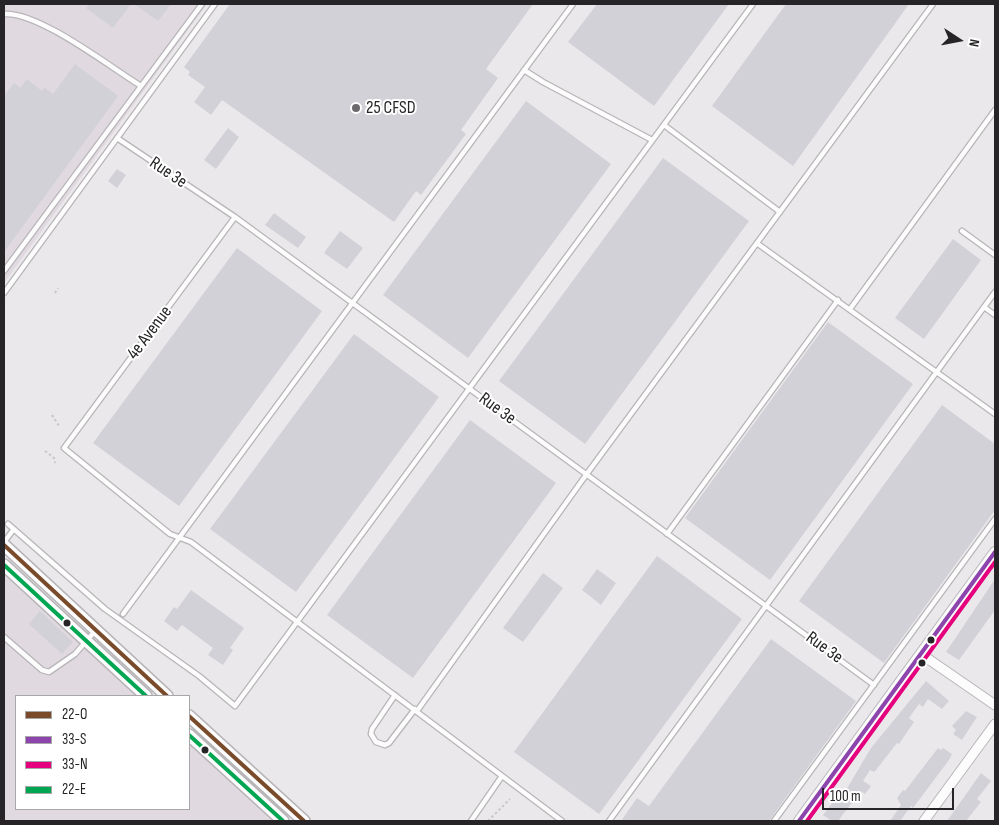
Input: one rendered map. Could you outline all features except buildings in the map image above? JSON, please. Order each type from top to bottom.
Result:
[{"type":"main road","points":[[4,544],[167,695]]},
{"type":"main road","points":[[4,565],[145,695]]},
{"type":"main road","points":[[190,717],[304,821]]},
{"type":"main road","points":[[190,736],[282,821]]},
{"type":"street","points":[[799,821],[995,552]]},
{"type":"street","points":[[921,654],[995,705]]},
{"type":"street","points":[[924,821],[995,724]]},
{"type":"lane","points":[[4,271],[202,4]]},
{"type":"lane","points":[[4,293],[215,4]]},
{"type":"lane","points":[[123,614],[573,4]]},
{"type":"lane","points":[[8,524],[105,609],[199,676],[235,706],[753,4]]},
{"type":"lane","points":[[395,694],[370,734],[376,742],[385,745],[389,743],[416,710],[586,475],[933,4]]},
{"type":"lane","points":[[4,14],[24,17],[53,29],[141,86]]},
{"type":"lane","points":[[524,70],[652,140]]},
{"type":"lane","points":[[850,309],[995,110]]},
{"type":"lane","points":[[664,125],[780,212]]},
{"type":"lane","name":"Rue 3e","points":[[117,138],[235,217],[353,302],[874,685]]},
{"type":"lane","name":"4e Avenue","points":[[180,537],[170,534],[64,448],[235,217]]},
{"type":"lane","points":[[962,231],[995,254]]},
{"type":"lane","points":[[758,244],[995,414]]},
{"type":"lane","points":[[609,821],[995,292]]},
{"type":"lane","points":[[667,534],[838,300]]},
{"type":"lane","points":[[984,307],[995,314]]},
{"type":"lane","points":[[774,821],[995,519]]},
{"type":"lane","points":[[4,544],[14,529]]},
{"type":"lane","points":[[180,537],[191,542],[562,821]]},
{"type":"lane","points":[[4,637],[42,670],[49,672],[75,654],[96,630]]},
{"type":"lane","points":[[471,821],[502,776]]},
{"type":"path","points":[[55,292],[58,288]]},
{"type":"path","points":[[52,415],[59,426]]},
{"type":"path","points":[[45,451],[54,458],[55,463]]},
{"type":"path","points":[[488,821],[510,798]]},
{"type":"shaded area","points":[[4,4],[207,4],[4,283]]},
{"type":"shaded area","points":[[4,568],[142,695],[15,695],[15,810],[190,810],[190,740],[278,821],[4,821]]},
{"type":"transit line","name":"22-O","points":[[4,545],[166,695]]},
{"type":"transit line","name":"33-S","points":[[799,821],[995,552]]},
{"type":"transit line","name":"33-N","points":[[807,821],[995,562]]},
{"type":"transit line","name":"22-E","points":[[4,565],[145,695]]},
{"type":"transit line","name":"22-O","points":[[190,717],[304,821]]},
{"type":"transit line","name":"22-E","points":[[190,736],[283,821]]},
{"type":"place","name":"25 CFSD","points":[[356,108]]}]
